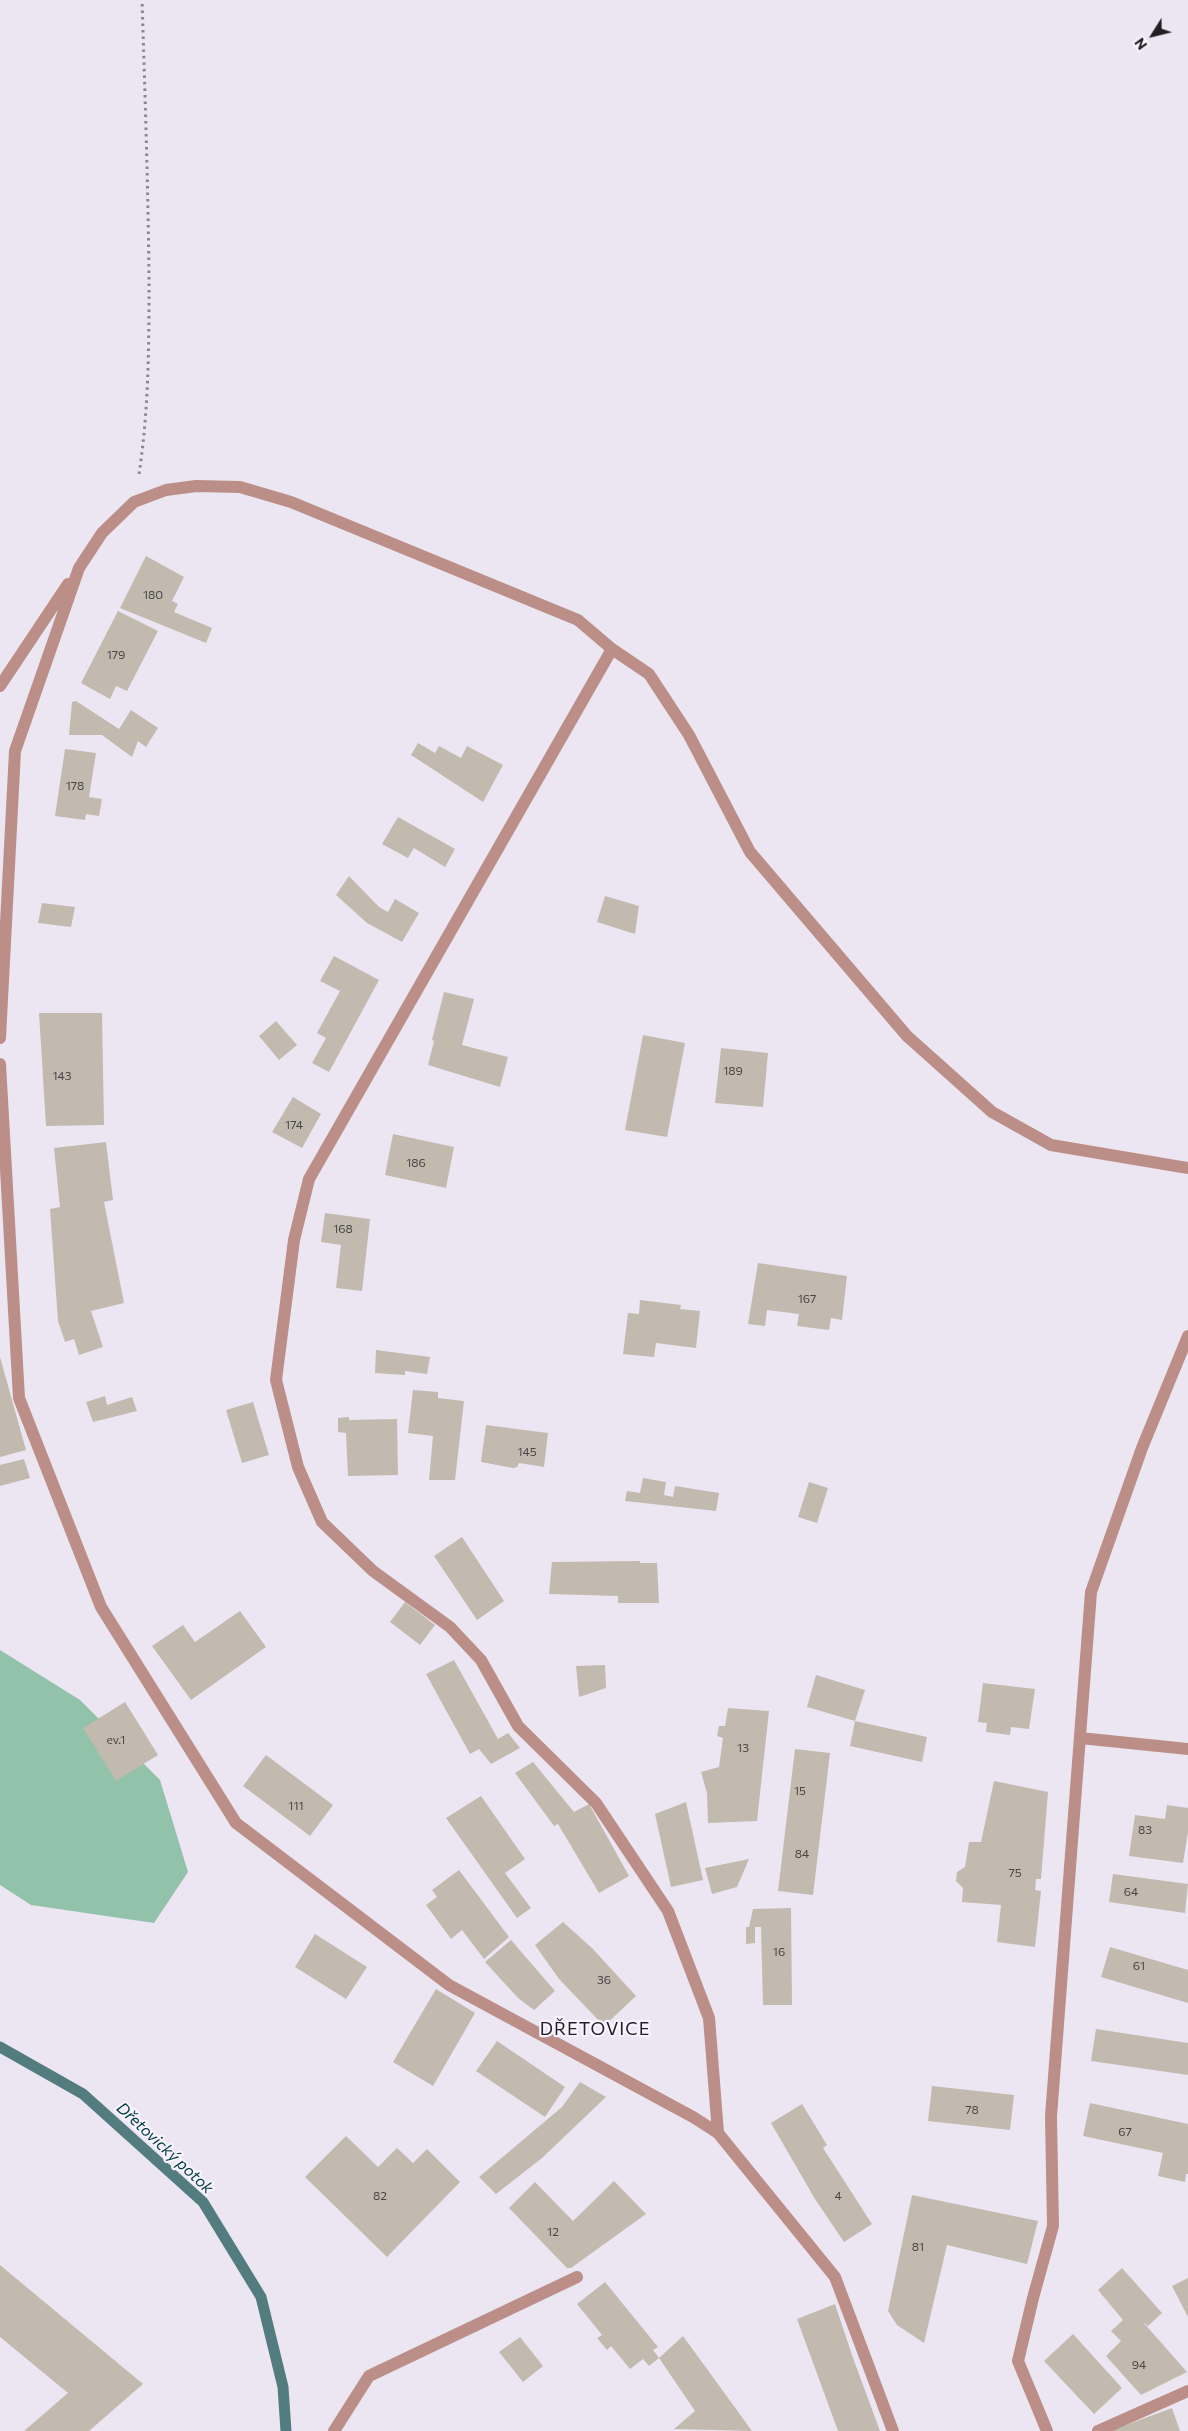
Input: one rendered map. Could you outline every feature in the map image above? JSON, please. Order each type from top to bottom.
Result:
[{"type":"street","points":[[0,686],[102,532],[134,502],[166,490],[196,486],[240,487],[291,502],[578,620],[612,650],[650,674],[689,735],[750,852],[906,1036],[992,1112],[1051,1145],[1188,1168]]},
{"type":"street","points":[[0,1038],[15,751],[79,568]]},
{"type":"street","points":[[612,650],[309,1179],[294,1240],[276,1380],[298,1467],[322,1522],[373,1571],[450,1628],[481,1660],[518,1726],[596,1803],[668,1911],[709,2018],[718,2133]]},
{"type":"street","points":[[0,1064],[19,1398],[101,1607],[236,1823],[449,1985],[693,2117],[718,2133],[835,2277],[893,2431]]},
{"type":"street","points":[[1047,2431],[1018,2361],[1053,2226],[1052,2116],[1091,1592],[1142,1448],[1188,1336]]},
{"type":"street","points":[[1080,1738],[1188,1749]]},
{"type":"street","points":[[334,2431],[369,2376],[577,2277]]},
{"type":"street","points":[[1098,2431],[1188,2391]]},
{"type":"path","points":[[134,502],[145,437],[149,330],[148,196],[142,0]]},
{"type":"green space","points":[[0,1650],[80,1700],[160,1780],[188,1872],[154,1923],[31,1905],[0,1885]]},
{"type":"building","points":[[146,556],[184,577],[172,601],[178,604],[174,612],[212,628],[206,643],[120,608]]},
{"type":"building","points":[[118,611],[158,631],[127,691],[116,686],[110,699],[81,683]]},
{"type":"building","points":[[76,701],[119,729],[131,710],[158,728],[146,747],[138,741],[132,757],[102,735],[69,735],[72,702]]},
{"type":"building","points":[[418,743],[435,753],[439,746],[461,758],[467,746],[503,765],[483,802],[411,755]]},
{"type":"building","points":[[65,749],[96,753],[89,797],[102,799],[99,816],[86,814],[85,820],[55,816]]},
{"type":"building","points":[[398,817],[455,849],[445,867],[414,848],[408,858],[382,844]]},
{"type":"building","points":[[349,876],[379,907],[388,912],[395,899],[419,913],[402,942],[367,923],[336,895]]},
{"type":"building","points":[[605,896],[639,906],[635,934],[597,922]]},
{"type":"building","points":[[42,903],[75,907],[71,927],[38,923]]},
{"type":"building","points":[[334,956],[379,980],[329,1072],[312,1063],[326,1038],[317,1033],[340,991],[320,981]]},
{"type":"building","points":[[444,992],[474,999],[462,1045],[508,1057],[500,1087],[428,1065]]},
{"type":"building","points":[[39,1013],[102,1013],[104,1125],[46,1126]]},
{"type":"building","points":[[276,1021],[297,1045],[279,1060],[259,1036]]},
{"type":"building","points":[[643,1035],[685,1043],[667,1137],[625,1130]]},
{"type":"building","points":[[721,1048],[768,1053],[763,1107],[715,1103]]},
{"type":"building","points":[[293,1097],[321,1114],[302,1148],[272,1132]]},
{"type":"building","points":[[393,1134],[454,1147],[446,1188],[385,1175]]},
{"type":"building","points":[[106,1142],[113,1200],[104,1202],[124,1303],[91,1311],[103,1347],[79,1355],[74,1339],[65,1342],[58,1321],[50,1209],[60,1207],[54,1148]]},
{"type":"building","points":[[325,1213],[370,1219],[362,1291],[336,1288],[341,1245],[321,1242]]},
{"type":"building","points":[[758,1263],[847,1276],[842,1320],[831,1318],[829,1330],[797,1326],[799,1314],[767,1310],[765,1326],[748,1324]]},
{"type":"building","points":[[640,1300],[681,1305],[680,1309],[700,1311],[696,1348],[656,1343],[654,1357],[623,1354],[628,1313],[639,1314]]},
{"type":"building","points":[[376,1350],[430,1357],[427,1374],[405,1371],[405,1375],[375,1373]]},
{"type":"building","points":[[0,1357],[26,1450],[0,1457]]},
{"type":"building","points":[[413,1390],[438,1392],[438,1398],[464,1401],[455,1480],[429,1480],[433,1436],[408,1433]]},
{"type":"building","points":[[105,1396],[107,1405],[132,1397],[137,1411],[93,1422],[86,1402]]},
{"type":"building","points":[[253,1402],[269,1455],[242,1463],[226,1410]]},
{"type":"building","points":[[349,1417],[349,1420],[397,1419],[398,1475],[348,1476],[346,1433],[338,1432],[338,1418]]},
{"type":"building","points":[[486,1425],[548,1433],[544,1467],[519,1463],[517,1467],[513,1468],[481,1462]]},
{"type":"building","points":[[24,1459],[30,1478],[0,1486],[0,1465]]},
{"type":"building","points":[[643,1478],[666,1482],[664,1495],[673,1497],[675,1486],[719,1493],[716,1511],[625,1501],[627,1491],[640,1493]]},
{"type":"building","points":[[809,1482],[828,1488],[817,1523],[798,1517]]},
{"type":"building","points":[[462,1537],[504,1601],[477,1620],[434,1556]]},
{"type":"building","points":[[640,1561],[640,1563],[657,1563],[659,1603],[618,1603],[618,1596],[549,1594],[552,1562]]},
{"type":"building","points":[[405,1602],[435,1625],[420,1645],[390,1622]]},
{"type":"building","points":[[240,1611],[266,1647],[191,1700],[152,1646],[183,1625],[195,1642]]},
{"type":"building","points":[[454,1660],[498,1739],[508,1733],[520,1748],[491,1764],[479,1749],[470,1754],[426,1674]]},
{"type":"building","points":[[605,1665],[606,1688],[579,1697],[576,1666]]},
{"type":"building","points":[[816,1675],[865,1690],[855,1721],[807,1707]]},
{"type":"building","points":[[983,1683],[1035,1689],[1029,1729],[1011,1727],[1010,1735],[986,1732],[987,1723],[978,1722]]},
{"type":"building","points":[[125,1702],[158,1755],[116,1781],[83,1728]]},
{"type":"building","points":[[728,1708],[769,1711],[757,1821],[708,1823],[707,1793],[701,1772],[719,1767],[723,1738],[717,1736],[719,1726],[725,1726]]},
{"type":"building","points":[[855,1721],[927,1737],[922,1762],[850,1746]]},
{"type":"building","points":[[795,1749],[830,1753],[813,1895],[778,1891]]},
{"type":"building","points":[[266,1755],[333,1805],[310,1836],[243,1786]]},
{"type":"building","points":[[533,1762],[574,1812],[589,1804],[629,1876],[599,1893],[558,1824],[554,1826],[515,1773]]},
{"type":"building","points":[[994,1781],[1048,1792],[1041,1879],[1036,1879],[1035,1890],[1041,1891],[1035,1947],[997,1942],[1001,1905],[962,1902],[963,1888],[956,1881],[957,1872],[965,1867],[969,1842],[981,1842]]},
{"type":"building","points":[[481,1796],[525,1859],[505,1873],[531,1908],[517,1918],[446,1818]]},
{"type":"building","points":[[686,1802],[703,1880],[671,1887],[655,1814]]},
{"type":"building","points":[[1167,1805],[1188,1808],[1188,1832],[1183,1863],[1129,1856],[1135,1815],[1165,1819]]},
{"type":"building","points":[[749,1859],[737,1887],[712,1894],[705,1868]]},
{"type":"building","points":[[459,1870],[509,1937],[484,1959],[462,1930],[451,1939],[426,1905],[437,1897],[432,1890]]},
{"type":"building","points":[[1113,1874],[1188,1884],[1185,1913],[1109,1902]]},
{"type":"building","points":[[791,1908],[792,2005],[763,2005],[761,1927],[755,1927],[755,1943],[746,1944],[746,1927],[749,1927],[753,1909]]},
{"type":"building","points":[[563,1922],[592,1948],[636,1996],[604,2026],[559,1979],[535,1945]]},
{"type":"building","points":[[315,1934],[367,1967],[346,1999],[295,1967]]},
{"type":"building","points":[[511,1940],[555,1991],[534,2010],[518,1998],[485,1962]]},
{"type":"building","points":[[1110,1947],[1188,1970],[1188,2003],[1101,1977]]},
{"type":"building","points":[[436,1989],[475,2013],[433,2086],[393,2062]]},
{"type":"building","points":[[1096,2029],[1188,2043],[1188,2075],[1091,2061]]},
{"type":"building","points":[[497,2041],[565,2087],[545,2117],[476,2071]]},
{"type":"building","points":[[580,2082],[606,2097],[542,2158],[496,2194],[479,2177],[562,2107]]},
{"type":"building","points":[[932,2086],[1014,2095],[1010,2130],[928,2121]]},
{"type":"building","points":[[1090,2103],[1188,2124],[1188,2174],[1186,2174],[1185,2182],[1158,2176],[1163,2153],[1083,2136]]},
{"type":"building","points":[[802,2104],[827,2145],[823,2148],[872,2224],[844,2242],[815,2199],[771,2123]]},
{"type":"building","points":[[346,2136],[378,2167],[397,2148],[413,2163],[427,2149],[460,2182],[387,2257],[305,2177]]},
{"type":"building","points":[[614,2181],[646,2214],[571,2268],[567,2268],[509,2208],[535,2182],[573,2221]]},
{"type":"building","points":[[912,2195],[1038,2221],[1027,2264],[947,2245],[924,2343],[897,2325],[888,2311]]},
{"type":"building","points":[[0,2265],[143,2384],[89,2431],[24,2431],[68,2393],[0,2337]]},
{"type":"building","points":[[1122,2268],[1162,2313],[1148,2326],[1143,2322],[1187,2372],[1141,2395],[1106,2356],[1121,2341],[1111,2331],[1123,2320],[1098,2290]]},
{"type":"building","points":[[1188,2278],[1188,2317],[1172,2286]]},
{"type":"building","points":[[605,2282],[658,2347],[653,2350],[659,2358],[649,2366],[643,2359],[630,2369],[611,2346],[607,2350],[597,2338],[602,2335],[577,2304]]},
{"type":"building","points":[[835,2304],[880,2431],[838,2431],[797,2319]]},
{"type":"building","points":[[1073,2334],[1122,2388],[1094,2414],[1044,2361]]},
{"type":"building","points":[[683,2336],[752,2431],[674,2429],[695,2411],[659,2358]]},
{"type":"building","points":[[520,2337],[543,2366],[523,2382],[499,2352]]},
{"type":"building","points":[[1172,2408],[1180,2431],[1110,2431]]},
{"type":"waterway","name":"Dřetovický potok","points":[[0,2047],[83,2094],[203,2202],[261,2297],[283,2387],[286,2431]]},
{"type":"district","name":"DŘETOVICE","points":[[595,2029]]}]
